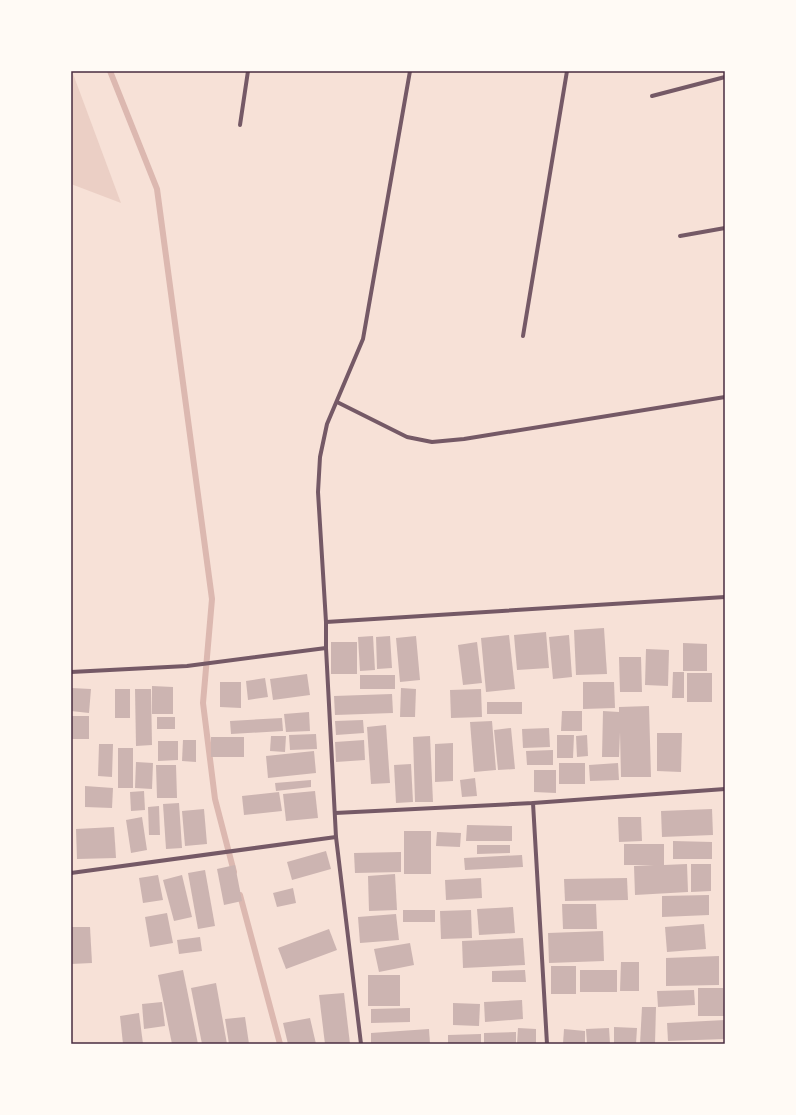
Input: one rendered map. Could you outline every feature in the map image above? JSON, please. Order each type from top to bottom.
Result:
[{"type":"street","points":[[240,125],[248,71]]},
{"type":"street","points":[[362,1044],[336,837],[326,648],[326,622],[318,492],[320,457],[327,424],[363,338],[410,71]]},
{"type":"street","points":[[523,336],[567,71]]},
{"type":"street","points":[[652,96],[725,77]]},
{"type":"street","points":[[680,236],[725,228]]},
{"type":"street","points":[[337,402],[407,437],[432,442],[464,439],[725,397]]},
{"type":"street","points":[[326,622],[725,597]]},
{"type":"street","points":[[71,672],[219,663],[326,648]]},
{"type":"street","points":[[335,813],[725,789]]},
{"type":"street","points":[[533,802],[547,1044]]},
{"type":"street","points":[[71,873],[230,850],[336,837]]},
{"type":"shaded area","points":[[72,71],[121,203],[71,184]]},
{"type":"building","points":[[604,628],[607,674],[576,675],[574,630]]},
{"type":"building","points":[[546,632],[549,668],[517,670],[514,635]]},
{"type":"building","points":[[509,635],[515,689],[486,692],[481,638]]},
{"type":"building","points":[[569,635],[572,677],[553,679],[549,637]]},
{"type":"building","points":[[373,636],[375,670],[360,671],[358,637]]},
{"type":"building","points":[[390,636],[392,668],[377,669],[376,637]]},
{"type":"building","points":[[416,636],[420,680],[400,682],[396,638]]},
{"type":"building","points":[[331,642],[357,642],[357,674],[331,674]]},
{"type":"building","points":[[477,642],[482,683],[463,685],[458,645]]},
{"type":"building","points":[[683,643],[707,644],[707,671],[683,671]]},
{"type":"building","points":[[646,649],[669,650],[668,686],[645,685]]},
{"type":"building","points":[[619,657],[641,657],[642,692],[620,692]]},
{"type":"building","points":[[673,672],[684,672],[684,698],[672,698]]},
{"type":"building","points":[[687,673],[712,673],[712,702],[687,702]]},
{"type":"building","points":[[307,674],[310,695],[273,700],[270,679]]},
{"type":"building","points":[[360,675],[395,675],[395,689],[360,689]]},
{"type":"building","points":[[265,678],[268,697],[248,700],[246,681]]},
{"type":"building","points":[[220,682],[241,682],[241,708],[220,707]]},
{"type":"building","points":[[583,682],[614,682],[615,708],[583,709]]},
{"type":"building","points":[[152,686],[173,687],[173,714],[152,714]]},
{"type":"building","points":[[71,688],[91,689],[89,713],[71,711]]},
{"type":"building","points":[[401,688],[416,689],[415,717],[400,717]]},
{"type":"building","points":[[115,689],[130,689],[130,718],[115,718]]},
{"type":"building","points":[[135,689],[151,689],[152,745],[136,746]]},
{"type":"building","points":[[481,689],[482,717],[451,718],[450,690]]},
{"type":"building","points":[[392,694],[393,713],[335,715],[334,696]]},
{"type":"building","points":[[487,702],[522,702],[522,714],[487,714]]},
{"type":"building","points":[[649,706],[651,777],[621,777],[620,732],[619,757],[602,757],[603,711],[619,712],[619,707]]},
{"type":"building","points":[[562,711],[582,711],[582,731],[561,731]]},
{"type":"building","points":[[309,712],[310,731],[286,732],[284,714]]},
{"type":"building","points":[[71,716],[89,716],[89,739],[71,739]]},
{"type":"building","points":[[157,717],[175,717],[175,729],[157,729]]},
{"type":"building","points":[[282,718],[283,731],[231,734],[230,721]]},
{"type":"building","points":[[363,720],[364,733],[336,735],[335,721]]},
{"type":"building","points":[[492,721],[496,770],[474,772],[470,722]]},
{"type":"building","points":[[386,725],[390,783],[371,784],[367,727]]},
{"type":"building","points":[[511,728],[515,769],[498,770],[494,730]]},
{"type":"building","points":[[549,728],[550,747],[523,748],[522,729]]},
{"type":"building","points":[[657,733],[682,733],[681,772],[657,771]]},
{"type":"building","points":[[316,734],[317,749],[290,750],[289,735]]},
{"type":"building","points":[[557,735],[574,735],[573,758],[557,758]]},
{"type":"building","points":[[587,735],[588,756],[577,757],[576,736]]},
{"type":"building","points":[[271,736],[286,736],[285,752],[270,751]]},
{"type":"building","points":[[430,736],[433,802],[415,802],[413,737]]},
{"type":"building","points":[[211,737],[244,737],[244,757],[211,757]]},
{"type":"building","points":[[183,740],[196,740],[196,762],[182,761]]},
{"type":"building","points":[[364,740],[365,760],[336,762],[335,742]]},
{"type":"building","points":[[158,741],[178,741],[178,760],[158,761]]},
{"type":"building","points":[[453,743],[453,781],[435,782],[435,744]]},
{"type":"building","points":[[99,744],[113,744],[112,777],[98,776]]},
{"type":"building","points":[[118,748],[133,748],[133,788],[118,788]]},
{"type":"building","points":[[553,750],[553,765],[527,765],[526,751]]},
{"type":"building","points":[[314,751],[316,773],[268,778],[266,756]]},
{"type":"building","points":[[136,762],[153,763],[152,789],[135,788]]},
{"type":"building","points":[[559,763],[585,763],[585,784],[559,784]]},
{"type":"building","points":[[618,763],[619,780],[590,781],[589,765]]},
{"type":"building","points":[[411,764],[413,802],[396,803],[394,765]]},
{"type":"building","points":[[156,765],[176,765],[177,798],[157,798]]},
{"type":"building","points":[[534,770],[556,770],[556,793],[534,792]]},
{"type":"building","points":[[475,778],[477,796],[462,797],[460,780]]},
{"type":"building","points":[[311,780],[311,787],[276,791],[275,783]]},
{"type":"building","points":[[85,786],[113,788],[112,808],[85,807]]},
{"type":"building","points":[[144,791],[145,810],[131,811],[130,792]]},
{"type":"building","points":[[315,791],[318,818],[286,821],[283,794]]},
{"type":"building","points":[[279,792],[282,811],[244,815],[242,796]]},
{"type":"building","points":[[179,803],[182,848],[166,849],[163,804]]},
{"type":"building","points":[[159,806],[160,835],[149,835],[148,807]]},
{"type":"building","points":[[204,809],[207,844],[185,846],[182,811]]},
{"type":"building","points":[[712,809],[713,835],[662,837],[661,811]]},
{"type":"building","points":[[142,817],[147,850],[131,853],[126,820]]},
{"type":"building","points":[[618,817],[641,817],[642,841],[619,842]]},
{"type":"building","points":[[467,825],[512,826],[512,841],[466,841]]},
{"type":"building","points":[[114,827],[116,858],[77,859],[76,829]]},
{"type":"building","points":[[404,831],[431,831],[431,874],[404,874]]},
{"type":"building","points":[[437,832],[461,833],[460,847],[436,846]]},
{"type":"building","points":[[673,841],[712,842],[712,859],[673,859]]},
{"type":"building","points":[[624,844],[664,844],[664,865],[687,864],[688,892],[635,895],[634,866],[654,865],[624,865]]},
{"type":"building","points":[[477,845],[510,845],[510,853],[477,854]]},
{"type":"building","points":[[326,851],[331,869],[292,880],[287,862]]},
{"type":"building","points":[[401,852],[401,872],[355,873],[354,853]]},
{"type":"building","points":[[522,855],[523,867],[465,870],[464,858]]},
{"type":"building","points":[[691,864],[711,864],[711,891],[691,892]]},
{"type":"building","points":[[235,865],[242,901],[224,905],[217,869]]},
{"type":"building","points":[[205,870],[215,926],[198,929],[188,873]]},
{"type":"building","points":[[395,874],[397,910],[369,911],[368,876]]},
{"type":"building","points":[[158,875],[163,900],[143,903],[139,878]]},
{"type":"building","points":[[182,875],[192,917],[174,921],[163,880]]},
{"type":"building","points":[[481,878],[482,898],[446,900],[445,880]]},
{"type":"building","points":[[627,878],[628,900],[565,901],[564,879]]},
{"type":"building","points":[[293,888],[296,903],[277,907],[273,893]]},
{"type":"building","points":[[709,895],[709,915],[662,917],[662,896]]},
{"type":"building","points":[[562,904],[596,904],[597,929],[563,929]]},
{"type":"building","points":[[513,907],[515,933],[479,935],[477,909]]},
{"type":"building","points":[[403,910],[435,910],[435,922],[403,922]]},
{"type":"building","points":[[471,910],[472,938],[441,939],[440,911]]},
{"type":"building","points":[[167,913],[173,943],[150,947],[145,917]]},
{"type":"building","points":[[396,914],[399,940],[360,943],[358,917]]},
{"type":"building","points":[[704,924],[706,949],[667,952],[665,927]]},
{"type":"building","points":[[71,927],[90,927],[92,963],[71,964]]},
{"type":"building","points":[[329,929],[337,950],[286,969],[278,948]]},
{"type":"building","points":[[603,931],[604,961],[549,963],[548,933]]},
{"type":"building","points":[[200,937],[202,951],[179,954],[177,940]]},
{"type":"building","points":[[523,938],[525,965],[463,968],[462,941]]},
{"type":"building","points":[[410,943],[414,965],[379,972],[374,949]]},
{"type":"building","points":[[719,956],[719,985],[666,986],[666,958]]},
{"type":"building","points":[[621,962],[639,962],[639,991],[620,991]]},
{"type":"building","points":[[551,966],[576,966],[576,994],[551,994]]},
{"type":"building","points":[[183,970],[198,1044],[172,1044],[158,975]]},
{"type":"building","points":[[525,970],[526,982],[492,982],[492,971]]},
{"type":"building","points":[[580,970],[617,970],[617,992],[580,992]]},
{"type":"building","points":[[368,975],[400,975],[400,1006],[368,1006]]},
{"type":"building","points":[[216,983],[227,1044],[202,1044],[191,988]]},
{"type":"building","points":[[698,988],[723,988],[724,1016],[698,1016]]},
{"type":"building","points":[[694,990],[695,1005],[658,1007],[657,991]]},
{"type":"building","points":[[344,993],[350,1044],[325,1044],[319,995]]},
{"type":"building","points":[[522,1000],[523,1019],[485,1022],[484,1002]]},
{"type":"building","points":[[162,1002],[165,1026],[144,1029],[142,1004]]},
{"type":"building","points":[[453,1003],[480,1004],[479,1026],[453,1025]]},
{"type":"building","points":[[642,1007],[656,1007],[655,1044],[640,1044]]},
{"type":"building","points":[[410,1008],[410,1022],[371,1023],[371,1009]]},
{"type":"building","points":[[139,1013],[143,1044],[123,1044],[120,1016]]},
{"type":"building","points":[[245,1017],[249,1044],[229,1044],[225,1019]]},
{"type":"building","points":[[310,1018],[316,1044],[288,1044],[283,1023]]},
{"type":"building","points":[[725,1020],[725,1039],[668,1041],[667,1023]]},
{"type":"building","points":[[614,1027],[637,1028],[636,1044],[614,1044]]},
{"type":"building","points":[[518,1028],[536,1029],[536,1044],[517,1044]]},
{"type":"building","points":[[609,1028],[610,1044],[587,1044],[586,1029]]},
{"type":"building","points":[[429,1029],[430,1044],[371,1044],[371,1033]]},
{"type":"building","points":[[564,1029],[585,1031],[585,1044],[563,1044]]},
{"type":"building","points":[[516,1032],[516,1044],[484,1044],[484,1033]]},
{"type":"building","points":[[481,1034],[481,1044],[448,1044],[448,1035]]},
{"type":"waterway","points":[[110,71],[157,189],[212,599],[203,703],[215,799],[234,872]]},
{"type":"waterway","points":[[240,895],[280,1044]]}]
